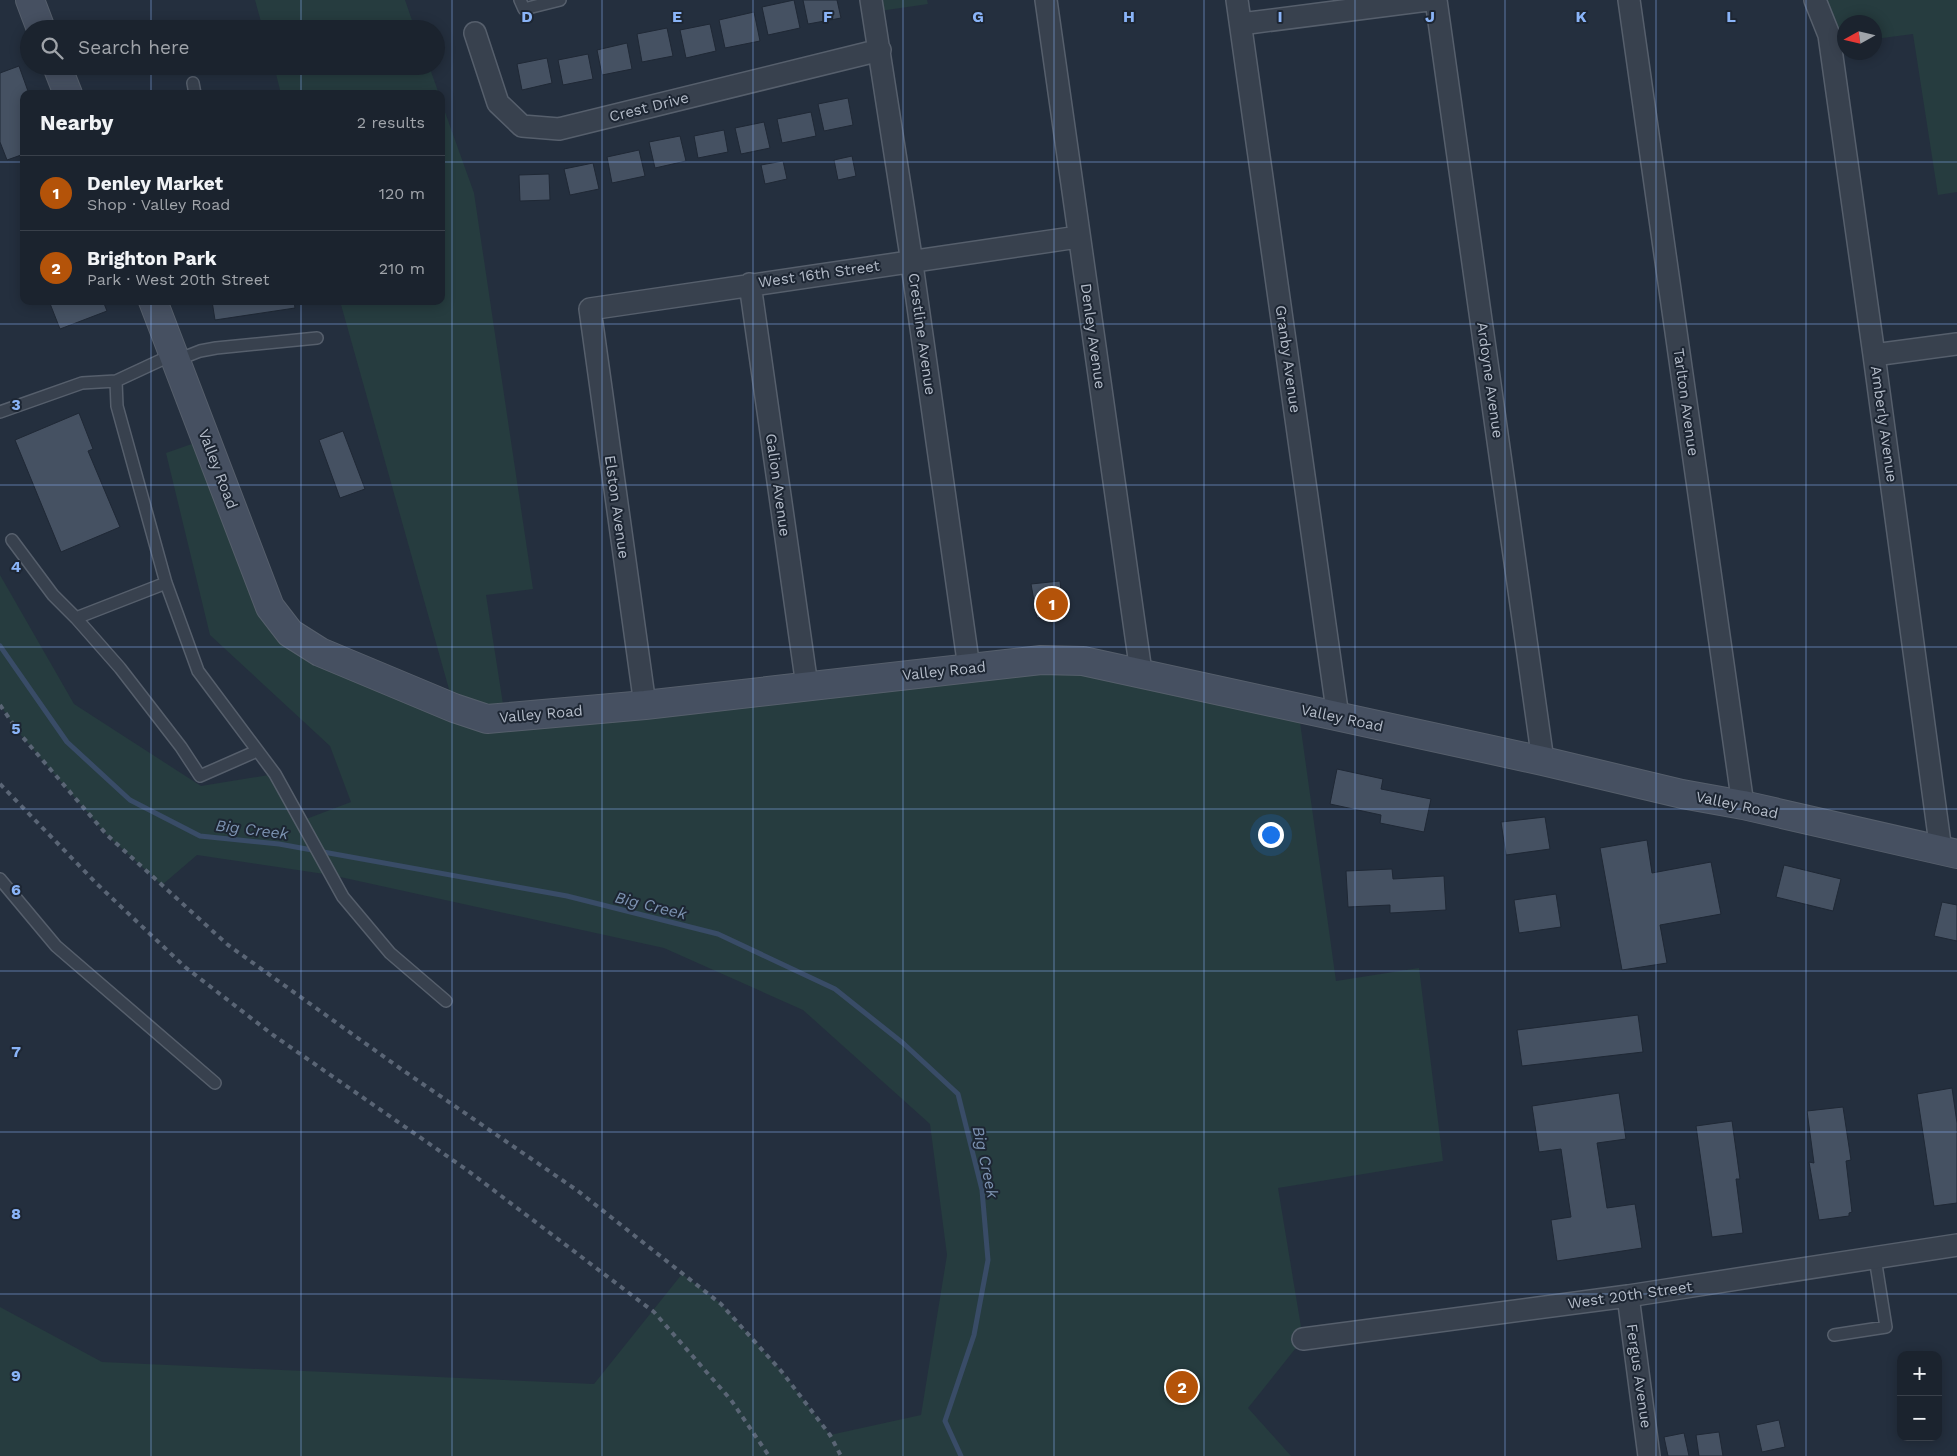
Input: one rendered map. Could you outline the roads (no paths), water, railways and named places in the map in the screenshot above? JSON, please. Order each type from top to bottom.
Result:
[{"type":"street","points":[[30,0],[38,20]]},
{"type":"street","name":"Crestline Avenue","points":[[871,0],[911,261],[968,668]]},
{"type":"street","name":"Denley Avenue","points":[[1046,0],[1141,672]]},
{"type":"street","name":"Granby Avenue","points":[[1237,0],[1338,717]]},
{"type":"street","points":[[1241,24],[1428,0]]},
{"type":"street","name":"Ardoyne Avenue","points":[[1436,0],[1543,761]]},
{"type":"street","name":"Tarlton Avenue","points":[[1629,0],[1743,805]]},
{"type":"street","name":"Amberly Avenue","points":[[1815,0],[1829,35],[1874,354],[1949,853]]},
{"type":"street","name":"Crest Drive","points":[[475,33],[498,103],[522,126],[559,130],[880,50]]},
{"type":"street","points":[[61,75],[66,90]]},
{"type":"street","name":"West 16th Street","points":[[590,308],[1078,236]]},
{"type":"street","name":"Galion Avenue","points":[[750,284],[807,686]]},
{"type":"street","name":"Valley Road","points":[[155,305],[270,607],[290,634],[320,652],[454,708],[487,719],[645,705],[1046,660],[1083,661],[1141,672],[1543,761],[1682,794],[1743,805],[1949,853]]},
{"type":"street","name":"Elston Avenue","points":[[590,308],[645,705]]},
{"type":"street","points":[[1874,354],[1957,344]]},
{"type":"street","name":"West 20th Street","points":[[1303,1339],[1628,1296],[1957,1245]]},
{"type":"street","name":"Fergus Avenue","points":[[1628,1296],[1649,1456]]},
{"type":"lane","points":[[520,0],[524,9],[560,0]]},
{"type":"lane","points":[[0,412],[82,384],[116,381],[175,357],[200,351],[317,338]]},
{"type":"lane","points":[[116,381],[118,406],[166,583],[198,671],[275,774],[343,897],[390,953],[446,1001]]},
{"type":"lane","points":[[12,540],[53,595],[120,668],[181,747],[200,776],[257,750]]},
{"type":"lane","points":[[76,618],[166,583]]},
{"type":"lane","points":[[0,879],[56,946],[215,1083]]},
{"type":"lane","points":[[1834,1335],[1886,1327],[1875,1258]]},
{"type":"waterway","name":"Big Creek","points":[[0,646],[67,742],[130,800],[200,836],[279,844],[567,896],[718,934],[835,989],[904,1044],[958,1094],[982,1190],[988,1260],[974,1335],[945,1421],[961,1456]]},
{"type":"railway","points":[[0,705],[20,734],[107,835],[228,945],[401,1069],[578,1191],[721,1304],[782,1372],[830,1435],[841,1456]]},
{"type":"railway","points":[[0,784],[97,884],[185,967],[273,1035],[467,1170],[654,1312],[731,1400],[769,1456]]},
{"type":"place","name":"Denley Market","points":[[1052,604]]},
{"type":"place","name":"Brighton Park","points":[[1182,1387]]}]
